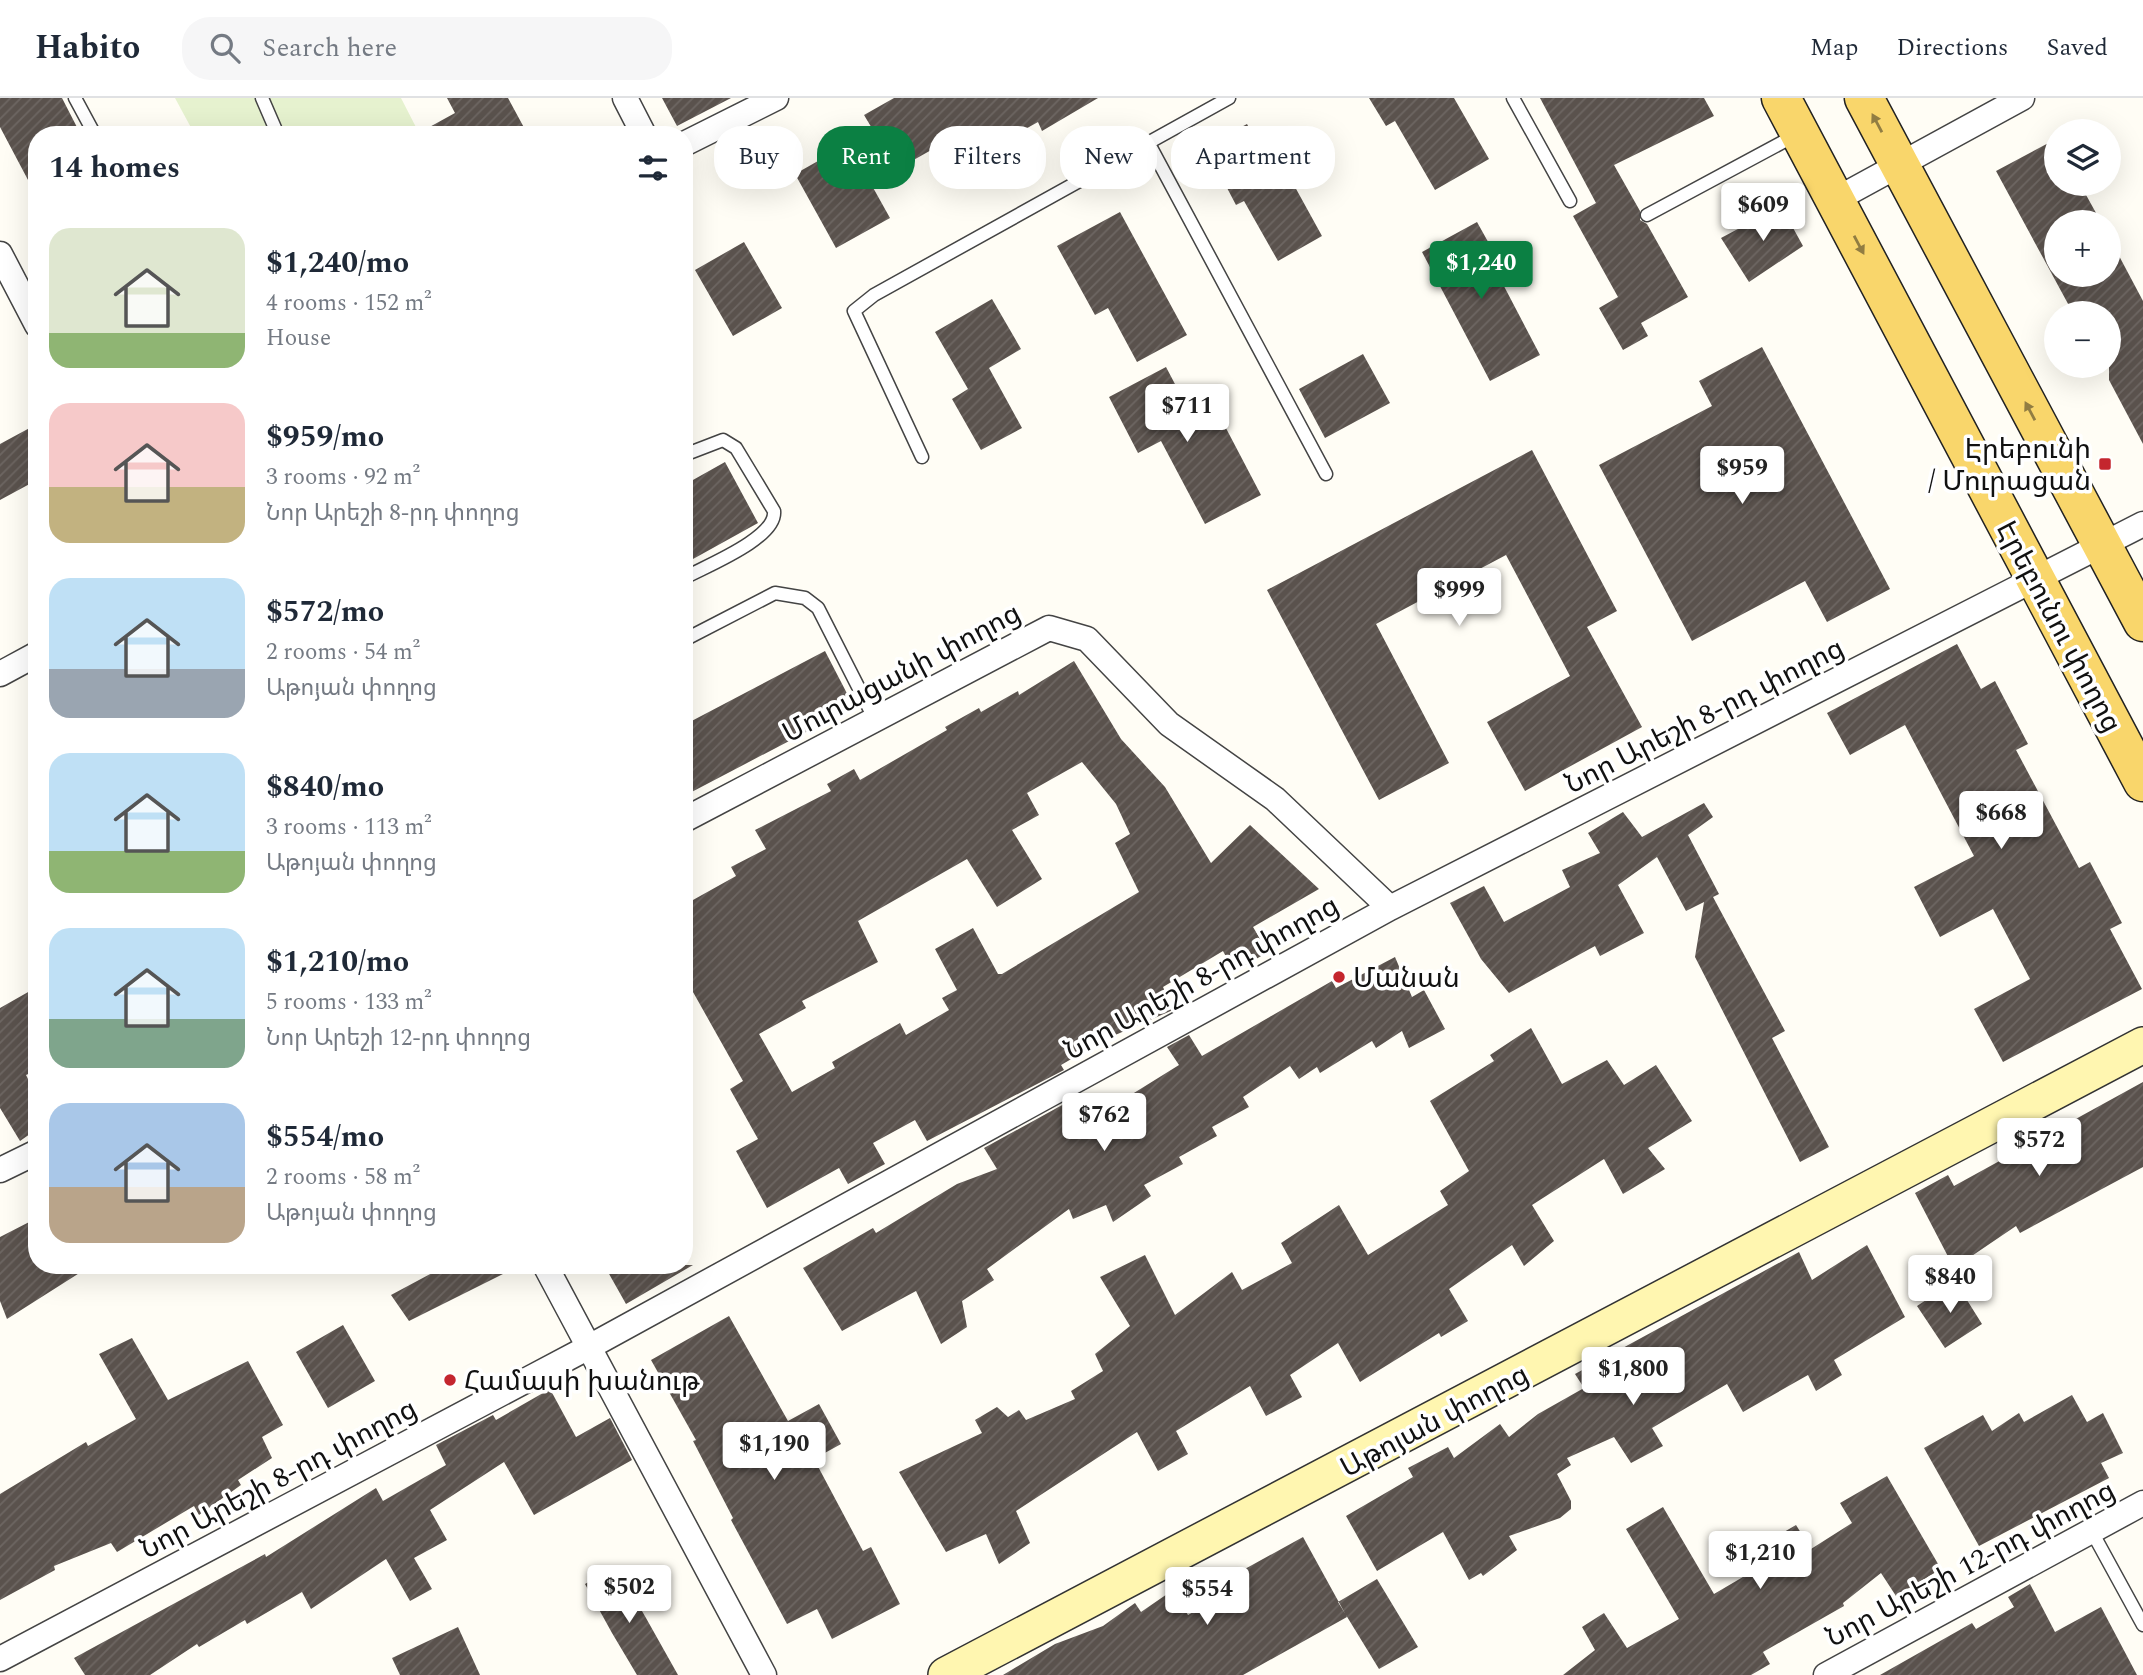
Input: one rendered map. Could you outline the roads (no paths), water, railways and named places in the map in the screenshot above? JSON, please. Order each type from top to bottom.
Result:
[{"type":"main road","name":"Էրեբունու փողոց","points":[[1781,98],[2143,782]]},
{"type":"main road","points":[[1864,98],[2143,622]]},
{"type":"main road","name":"Աթոյան փողոց","points":[[946,1675],[2143,1045]]},
{"type":"street","points":[[625,98],[640,126]]},
{"type":"street","points":[[693,140],[776,98]]},
{"type":"street","points":[[1835,200],[2022,98]]},
{"type":"street","points":[[0,254],[28,307]]},
{"type":"street","name":"Նոր Արեշի 8-րդ փողոց","points":[[0,1658],[589,1347],[1390,908],[2143,524]]},
{"type":"street","name":"Մուրացանի փողոց","points":[[693,815],[1049,628],[1087,639],[1169,724],[1275,799],[1390,908]]},
{"type":"street","points":[[0,674],[28,659]]},
{"type":"street","points":[[0,1170],[28,1156]]},
{"type":"street","points":[[550,1274],[764,1675]]},
{"type":"street","name":"Նոր Արեշի 12-րդ փողոց","points":[[1826,1675],[2143,1503]]},
{"type":"lane","points":[[75,98],[89,126]]},
{"type":"lane","points":[[262,98],[274,126]]},
{"type":"lane","points":[[1157,137],[1229,98]]},
{"type":"lane","points":[[1513,98],[1570,201]]},
{"type":"lane","points":[[1647,215],[1800,133]]},
{"type":"lane","points":[[1157,159],[1326,474]]},
{"type":"lane","points":[[922,457],[854,311],[874,295],[1064,189]]},
{"type":"lane","points":[[693,452],[723,440],[736,448],[774,511],[775,519],[773,525],[751,542],[693,573]]},
{"type":"lane","points":[[693,635],[775,593],[805,598],[818,608],[875,720]]},
{"type":"lane","points":[[2091,1530],[2143,1625]]},
{"type":"place","name":"Էրեբունի / Մուրացան","points":[[2105,464]]},
{"type":"place","name":"Մանան","points":[[1339,977]]},
{"type":"place","name":"Համասի խանութ","points":[[450,1380]]}]
